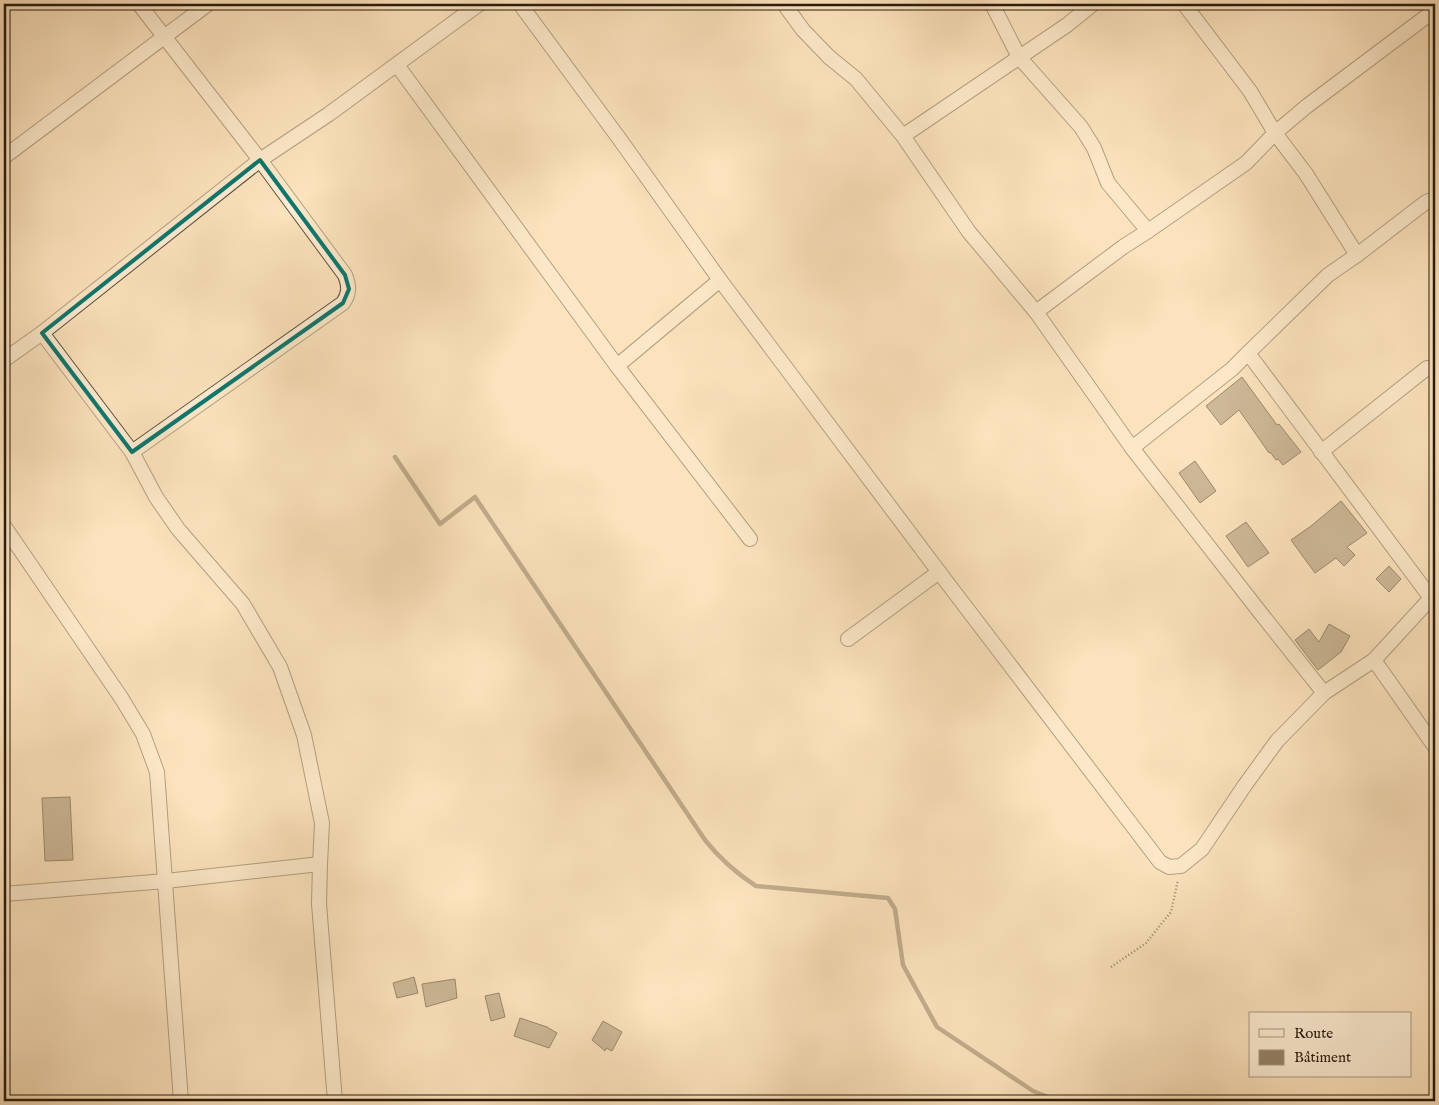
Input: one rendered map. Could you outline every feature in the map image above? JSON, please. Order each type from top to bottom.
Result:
[{"type":"street","points":[[132,452],[344,303],[349,289],[345,275],[260,160],[140,4]]},
{"type":"street","points":[[4,157],[208,4]]},
{"type":"street","points":[[4,360],[260,160],[329,114],[479,4]]},
{"type":"street","points":[[520,4],[720,280],[939,572],[1160,862],[1169,867],[1181,866],[1202,850],[1276,742],[1324,693],[1374,660],[1433,596],[1321,452],[1248,353]]},
{"type":"street","points":[[784,4],[803,30],[829,57],[856,79],[903,136],[969,232],[1036,312],[1132,448],[1324,693]]},
{"type":"street","points":[[992,4],[1020,57],[1081,127],[1094,148],[1108,183],[1148,231]]},
{"type":"street","points":[[903,136],[1067,25],[1093,4]]},
{"type":"street","points":[[1184,4],[1250,91],[1275,133],[1306,174],[1357,255]]},
{"type":"street","points":[[1036,312],[1123,246],[1148,231],[1246,163],[1275,133],[1307,106],[1435,10]]},
{"type":"street","points":[[397,65],[617,366],[750,539]]},
{"type":"street","points":[[1132,448],[1232,369],[1328,275],[1426,202],[1435,199]]},
{"type":"street","points":[[617,366],[720,280]]},
{"type":"street","points":[[42,332],[132,452],[156,498],[178,529],[243,604],[280,667],[304,735],[322,823],[319,904],[334,1101]]},
{"type":"street","points":[[1321,452],[1427,368]]},
{"type":"street","points":[[4,526],[122,699],[143,734],[158,772],[180,1101]]},
{"type":"street","points":[[848,639],[939,572]]},
{"type":"street","points":[[1374,660],[1435,746]]},
{"type":"street","points":[[4,894],[166,882],[320,864]]},
{"type":"path","points":[[1111,967],[1146,943],[1171,912],[1181,866]]},
{"type":"highlighted area","points":[[260,160],[345,275],[349,289],[343,303],[132,452],[42,333]]},
{"type":"building","points":[[1242,377],[1277,425],[1279,424],[1301,452],[1283,465],[1269,453],[1239,410],[1221,425],[1206,406]]},
{"type":"building","points":[[1195,461],[1216,491],[1200,503],[1179,473]]},
{"type":"building","points":[[1341,501],[1367,533],[1347,547],[1355,555],[1344,566],[1336,558],[1315,573],[1291,540]]},
{"type":"building","points":[[1246,522],[1269,553],[1248,567],[1226,536]]},
{"type":"building","points":[[1389,566],[1401,579],[1389,592],[1376,579]]},
{"type":"building","points":[[1329,624],[1350,636],[1341,652],[1318,670],[1295,640],[1309,629],[1319,642]]},
{"type":"building","points":[[70,797],[73,860],[45,861],[42,798]]},
{"type":"building","points":[[414,977],[418,993],[397,998],[393,983]]},
{"type":"building","points":[[455,979],[457,998],[426,1007],[422,984]]},
{"type":"building","points":[[499,993],[505,1017],[491,1021],[485,996]]},
{"type":"building","points":[[520,1018],[547,1027],[557,1033],[549,1048],[514,1036]]},
{"type":"building","points":[[603,1021],[622,1032],[612,1051],[606,1048],[605,1051],[592,1040]]},
{"type":"waterway","points":[[395,457],[440,524],[475,497],[705,840],[722,859],[756,886],[888,898],[895,909],[903,965],[937,1027],[1033,1091],[1058,1101]]}]
